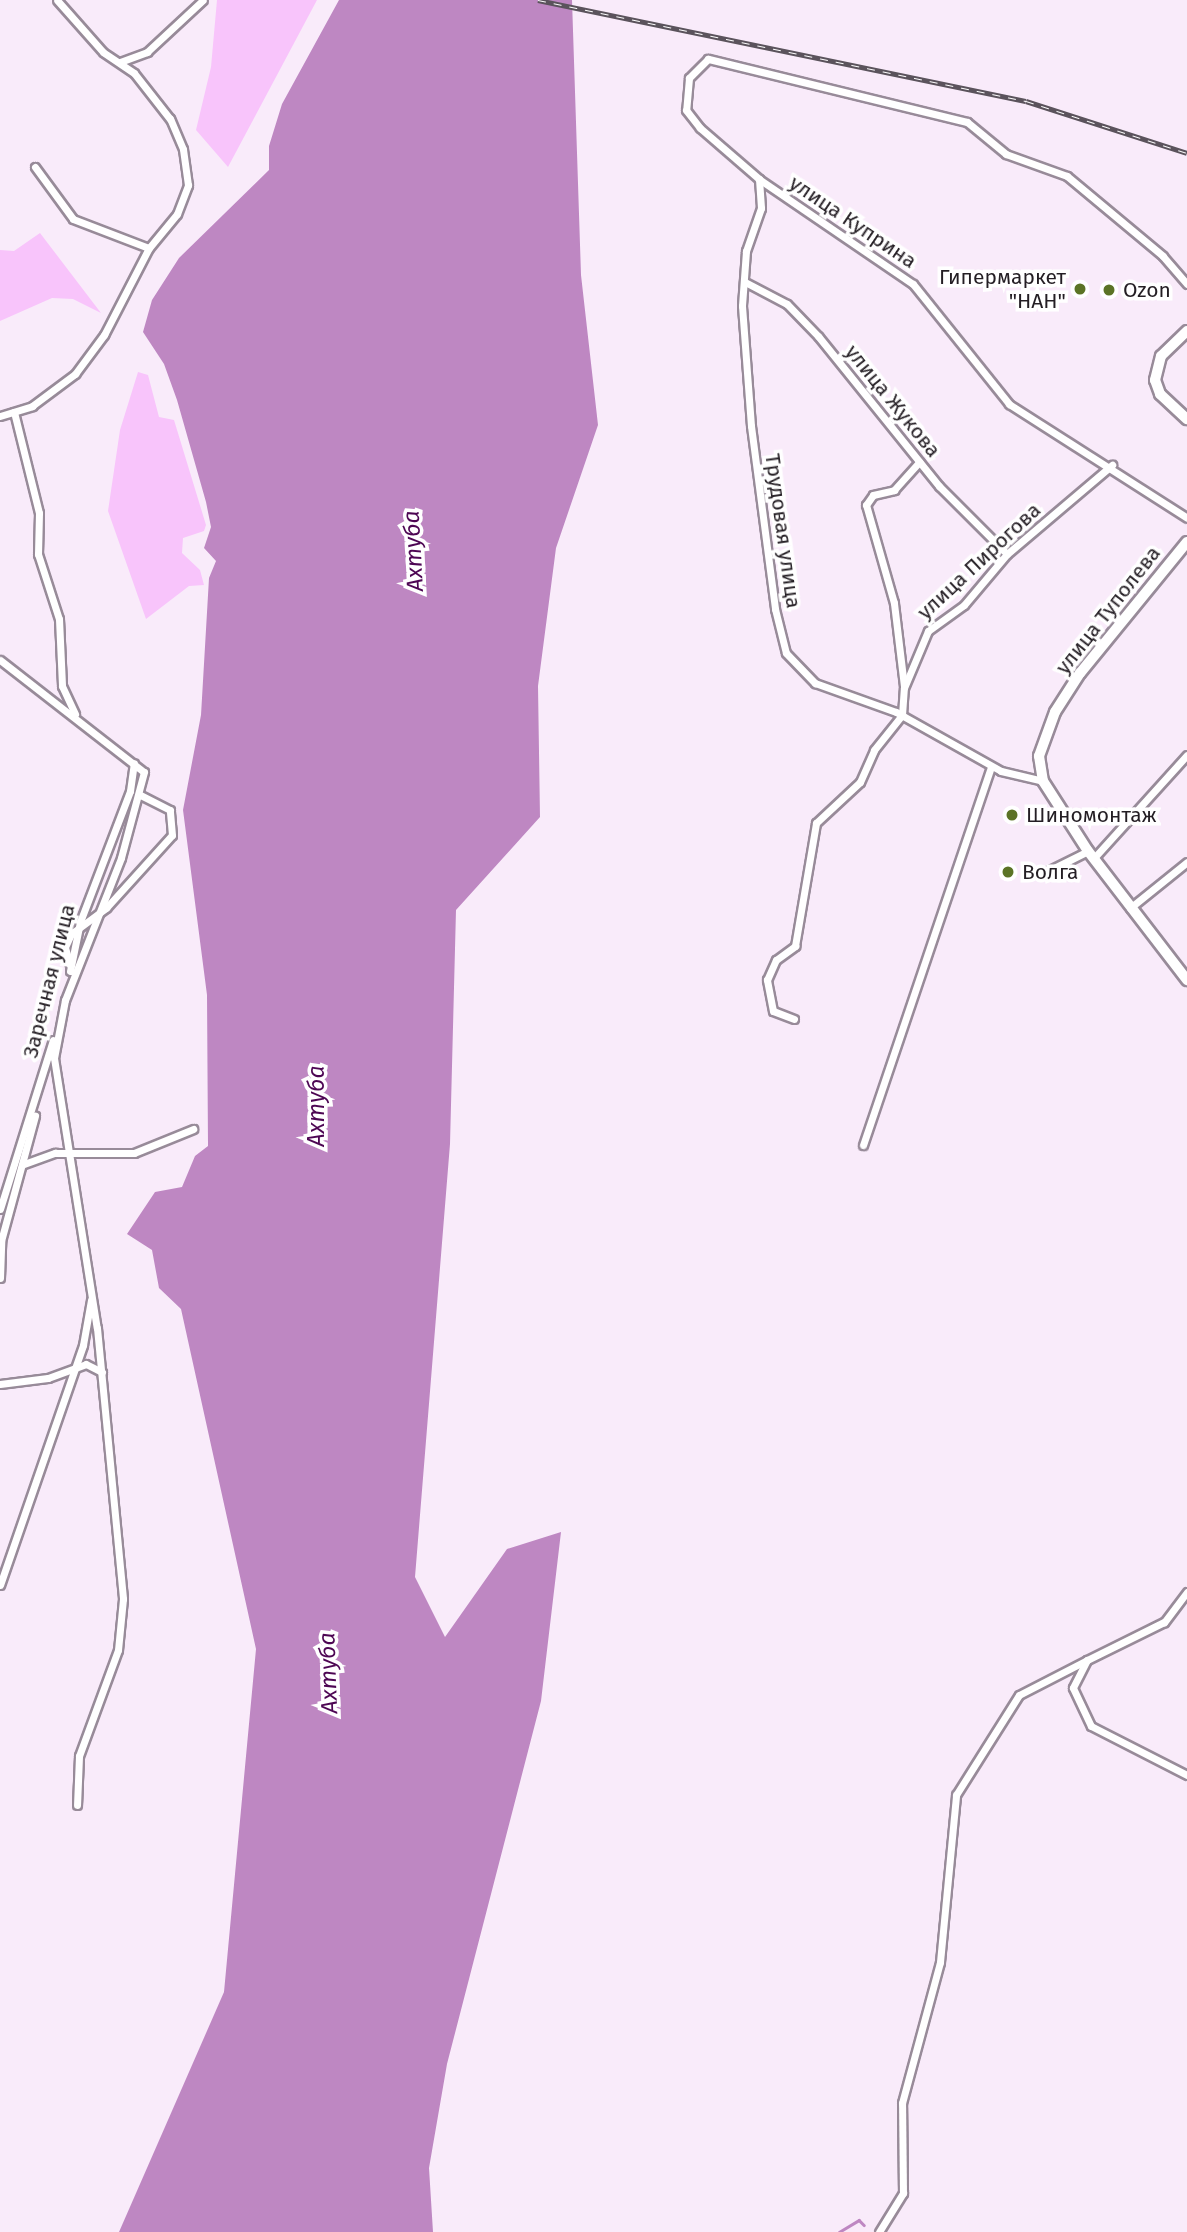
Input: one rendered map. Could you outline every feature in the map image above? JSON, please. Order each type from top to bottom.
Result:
[{"type":"main road","points":[[1187,331],[1161,356],[1155,380],[1160,394],[1187,419]]},
{"type":"main road","name":"улица Туполева","points":[[1043,781],[1039,756],[1055,712],[1112,629],[1187,542]]},
{"type":"main road","points":[[1043,781],[1129,908],[1186,976]]},
{"type":"street","points":[[0,416],[15,412],[49,395],[87,360],[149,248],[184,203],[186,166],[170,118],[120,62],[103,52],[57,0]]},
{"type":"street","points":[[120,62],[147,52],[203,0]]},
{"type":"street","name":"улица Куприна","points":[[1187,284],[1163,256],[1067,176],[1006,154],[981,130],[955,117],[702,60],[689,78],[686,110],[759,179],[913,284],[1009,404],[1112,465],[1187,517]]},
{"type":"street","points":[[35,167],[73,219],[149,248]]},
{"type":"street","name":"Трудовая улица","points":[[759,179],[761,208],[746,251],[751,426],[782,643],[792,662],[816,683],[902,715],[991,767],[1043,781]]},
{"type":"street","name":"улица Жукова","points":[[745,282],[781,300],[818,336],[919,463],[1007,554]]},
{"type":"street","points":[[15,412],[39,513],[38,554],[59,619],[62,686],[75,714]]},
{"type":"street","points":[[904,688],[894,603],[866,505],[873,495],[894,490],[919,463]]},
{"type":"street","name":"улица Пирогова","points":[[902,715],[904,688],[928,631],[964,605],[1007,554],[1112,465]]},
{"type":"street","points":[[0,660],[75,714],[144,772],[141,795],[96,918],[72,970]]},
{"type":"street","points":[[794,1019],[773,1011],[767,980],[776,960],[795,946],[812,832],[860,782],[874,750],[902,715]]},
{"type":"street","points":[[1044,873],[1091,855],[1187,755]]},
{"type":"street","name":"Заречная улица","points":[[0,1209],[65,1000],[79,929],[130,790],[134,763]]},
{"type":"street","points":[[863,1145],[991,767]]},
{"type":"street","points":[[79,929],[96,918],[172,835],[170,810],[141,795]]},
{"type":"street","points":[[1129,908],[1187,862]]},
{"type":"street","points":[[65,1000],[53,1077],[70,1156],[92,1293],[102,1372],[123,1625],[79,1756],[77,1805]]},
{"type":"street","points":[[0,1278],[1,1241],[24,1164],[40,1085]]},
{"type":"street","points":[[24,1164],[43,1155],[134,1153],[193,1129]]},
{"type":"street","points":[[0,1585],[74,1368],[92,1293]]},
{"type":"street","points":[[0,1384],[86,1364],[102,1372]]},
{"type":"street","points":[[879,2232],[903,2193],[902,2103],[940,1962],[956,1795],[1019,1695],[1164,1622],[1187,1592]]},
{"type":"street","points":[[1087,1660],[1073,1688],[1091,1727],[1187,1775]]},
{"type":"shaded area","points":[[217,0],[317,0],[228,167],[196,130],[211,67]]},
{"type":"shaded area","points":[[40,233],[101,313],[73,299],[52,298],[0,321],[0,250],[14,251]]},
{"type":"shaded area","points":[[138,372],[148,375],[159,417],[174,420],[206,525],[204,531],[183,538],[182,553],[200,570],[204,585],[189,586],[146,619],[108,511],[120,430]]},
{"type":"water","name":"Ахтуба","points":[[339,0],[572,0],[581,275],[598,425],[556,548],[538,686],[540,817],[456,910],[450,1144],[415,1577],[445,1637],[507,1549],[561,1532],[541,1701],[447,2064],[429,2168],[433,2232],[119,2232],[224,1992],[256,1649],[181,1309],[159,1288],[152,1250],[127,1234],[155,1192],[182,1187],[195,1156],[208,1146],[207,995],[183,810],[201,715],[209,578],[216,561],[204,548],[211,527],[177,400],[164,364],[143,332],[152,300],[179,258],[269,170],[269,146],[282,104]]},
{"type":"waterway","points":[[839,2232],[859,2220],[864,2225]]},
{"type":"railway","points":[[538,0],[1026,101],[1187,153]]},
{"type":"place","name":"Гипермаркет \"НАН\"","points":[[1080,289]]},
{"type":"place","name":"Ozon","points":[[1109,290]]},
{"type":"place","name":"Шиномонтаж","points":[[1012,815]]},
{"type":"place","name":"Волга","points":[[1008,872]]}]
